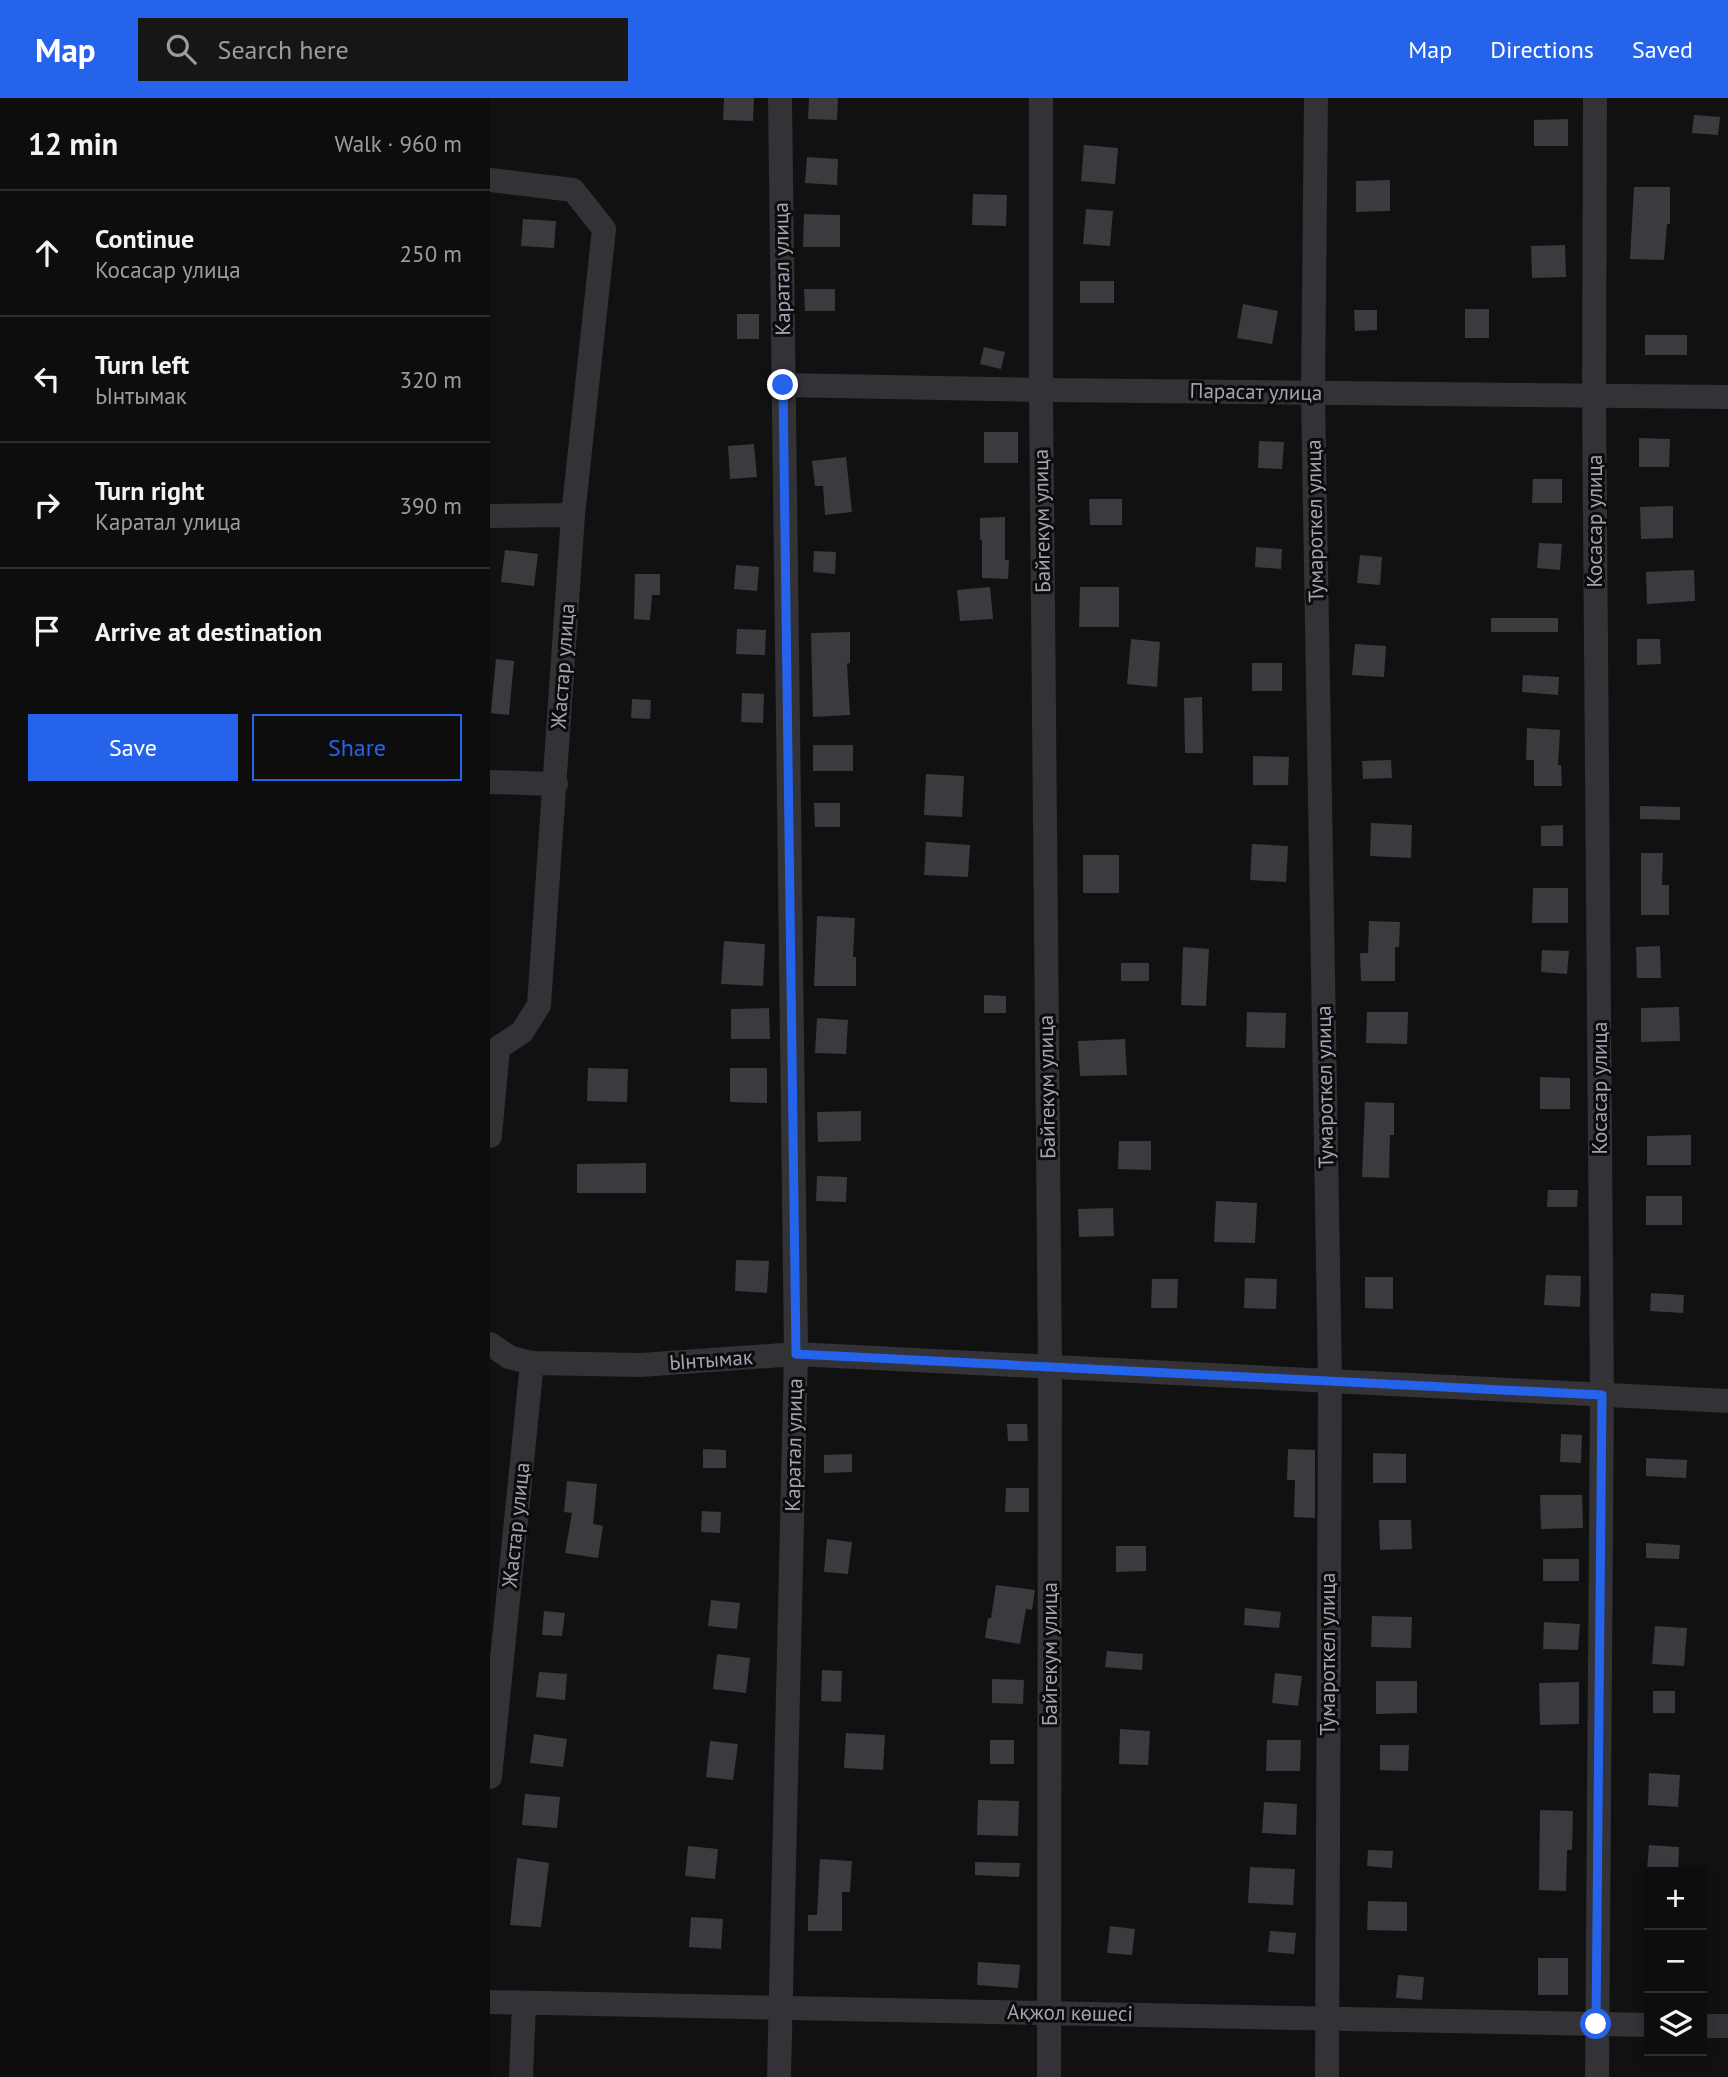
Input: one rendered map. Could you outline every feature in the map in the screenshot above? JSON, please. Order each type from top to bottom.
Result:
[{"type":"street","name":"Каратал улица","points":[[779,2077],[796,1354],[780,98]]},
{"type":"street","name":"Байгекум улица","points":[[1041,98],[1050,1366],[1049,2077]]},
{"type":"street","name":"Тумароткел улица","points":[[1315,98],[1312,393],[1330,1381],[1327,2077]]},
{"type":"street","name":"Косасар улица","points":[[1595,98],[1594,396],[1602,1395],[1597,2077]]},
{"type":"street","name":"Жастар улица","points":[[490,180],[573,190],[604,229],[573,515],[539,1005],[522,1032],[494,1048],[490,1136]]},
{"type":"street","name":"Парасат улица","points":[[783,385],[1728,397]]},
{"type":"street","points":[[490,516],[573,515]]},
{"type":"street","points":[[490,782],[556,784]]},
{"type":"street","points":[[490,1344],[509,1357],[532,1363]]},
{"type":"street","name":"Ынтымак","points":[[532,1363],[641,1365],[796,1354],[1728,1401]]},
{"type":"street","name":"Жастар улица","points":[[490,1777],[532,1363]]},
{"type":"street","name":"Ақжол көшесі","points":[[490,2002],[1644,2025]]},
{"type":"street","points":[[521,2077],[524,2003]]},
{"type":"street","points":[[1707,2026],[1728,2026]]},
{"type":"building","points":[[724,98],[754,98],[753,121],[723,120]]},
{"type":"building","points":[[809,98],[838,98],[837,120],[808,119]]},
{"type":"building","points":[[1694,115],[1720,117],[1718,135],[1692,133]]},
{"type":"building","points":[[1568,119],[1568,146],[1534,146],[1534,120]]},
{"type":"building","points":[[1084,145],[1118,148],[1115,184],[1081,181]]},
{"type":"building","points":[[807,157],[838,159],[837,185],[805,183]]},
{"type":"building","points":[[1390,180],[1390,211],[1356,212],[1356,181]]},
{"type":"building","points":[[1634,187],[1670,187],[1670,224],[1667,224],[1664,260],[1630,259]]},
{"type":"building","points":[[973,194],[1007,195],[1006,226],[972,225]]},
{"type":"building","points":[[1086,209],[1113,211],[1110,246],[1083,244]]},
{"type":"building","points":[[804,214],[840,215],[840,247],[803,247]]},
{"type":"building","points":[[523,219],[556,221],[554,248],[521,246]]},
{"type":"building","points":[[1565,245],[1566,277],[1532,278],[1531,246]]},
{"type":"building","points":[[1080,281],[1114,281],[1114,303],[1080,303]]},
{"type":"building","points":[[804,289],[835,289],[835,311],[805,311]]},
{"type":"building","points":[[1243,304],[1278,311],[1272,344],[1237,338]]},
{"type":"building","points":[[1465,309],[1489,309],[1489,338],[1465,338]]},
{"type":"building","points":[[1354,310],[1377,310],[1377,330],[1355,331]]},
{"type":"building","points":[[737,314],[759,314],[759,339],[737,339]]},
{"type":"building","points":[[1645,335],[1687,335],[1687,355],[1645,355]]},
{"type":"building","points":[[984,347],[1005,352],[1001,369],[980,364]]},
{"type":"building","points":[[984,432],[1018,432],[1018,463],[984,463]]},
{"type":"building","points":[[1639,438],[1670,439],[1669,467],[1639,467]]},
{"type":"building","points":[[1259,441],[1284,442],[1282,469],[1258,468]]},
{"type":"building","points":[[754,444],[757,477],[730,479],[728,446]]},
{"type":"building","points":[[846,457],[852,512],[825,515],[823,486],[815,486],[812,461]]},
{"type":"building","points":[[1533,479],[1562,479],[1562,503],[1532,503]]},
{"type":"building","points":[[1089,499],[1122,499],[1122,525],[1090,525]]},
{"type":"building","points":[[1673,506],[1673,538],[1641,539],[1640,507]]},
{"type":"building","points":[[1005,517],[1008,579],[982,578],[980,518]]},
{"type":"building","points":[[1539,543],[1562,544],[1560,570],[1537,568]]},
{"type":"building","points":[[1256,547],[1282,549],[1281,569],[1255,567]]},
{"type":"building","points":[[505,550],[538,554],[534,586],[501,582]]},
{"type":"building","points":[[814,551],[836,552],[835,574],[813,572]]},
{"type":"building","points":[[1360,555],[1382,557],[1380,585],[1357,583]]},
{"type":"building","points":[[736,565],[759,567],[757,591],[734,589]]},
{"type":"building","points":[[1694,570],[1695,601],[1647,604],[1646,572]]},
{"type":"building","points":[[635,574],[660,574],[660,595],[652,595],[650,620],[634,619]]},
{"type":"building","points":[[990,587],[993,619],[960,621],[957,590]]},
{"type":"building","points":[[1080,587],[1119,587],[1119,627],[1079,627]]},
{"type":"building","points":[[1491,618],[1558,618],[1558,632],[1491,632]]},
{"type":"building","points":[[737,629],[766,630],[765,655],[736,654]]},
{"type":"building","points":[[850,632],[850,663],[847,664],[850,715],[813,717],[811,633]]},
{"type":"building","points":[[1131,639],[1160,642],[1157,687],[1127,684]]},
{"type":"building","points":[[1637,639],[1660,639],[1661,664],[1637,665]]},
{"type":"building","points":[[1355,644],[1386,646],[1384,677],[1352,675]]},
{"type":"building","points":[[496,659],[514,661],[509,715],[491,713]]},
{"type":"building","points":[[1252,663],[1282,663],[1282,691],[1252,691]]},
{"type":"building","points":[[1523,675],[1559,677],[1558,695],[1522,692]]},
{"type":"building","points":[[742,693],[764,694],[763,723],[741,722]]},
{"type":"building","points":[[1202,697],[1203,753],[1185,753],[1184,698]]},
{"type":"building","points":[[632,699],[651,700],[650,719],[631,718]]},
{"type":"building","points":[[1527,728],[1560,730],[1558,765],[1561,765],[1562,786],[1534,786],[1534,760],[1526,760]]},
{"type":"building","points":[[813,745],[853,745],[853,771],[813,771]]},
{"type":"building","points":[[1253,756],[1289,757],[1288,785],[1253,785]]},
{"type":"building","points":[[1391,760],[1392,778],[1363,779],[1362,761]]},
{"type":"building","points":[[926,774],[964,776],[962,817],[924,815]]},
{"type":"building","points":[[814,803],[840,803],[840,827],[815,827]]},
{"type":"building","points":[[1640,806],[1680,807],[1680,820],[1640,819]]},
{"type":"building","points":[[1371,823],[1412,825],[1411,858],[1370,856]]},
{"type":"building","points":[[1563,825],[1563,846],[1541,846],[1541,826]]},
{"type":"building","points":[[926,842],[970,845],[968,877],[924,875]]},
{"type":"building","points":[[1252,844],[1288,846],[1286,882],[1250,880]]},
{"type":"building","points":[[1641,853],[1663,853],[1662,885],[1669,885],[1669,915],[1641,915]]},
{"type":"building","points":[[1083,855],[1119,855],[1119,893],[1083,893]]},
{"type":"building","points":[[1533,888],[1568,888],[1568,923],[1532,923]]},
{"type":"building","points":[[817,916],[855,918],[853,957],[856,957],[856,986],[814,986]]},
{"type":"building","points":[[1369,921],[1400,922],[1399,947],[1395,947],[1395,981],[1361,981],[1360,953],[1368,953]]},
{"type":"building","points":[[724,941],[765,944],[763,986],[721,984]]},
{"type":"building","points":[[1660,946],[1661,978],[1637,978],[1636,947]]},
{"type":"building","points":[[1183,947],[1209,949],[1206,1006],[1181,1005]]},
{"type":"building","points":[[1542,950],[1569,951],[1567,974],[1541,972]]},
{"type":"building","points":[[1121,963],[1149,963],[1149,981],[1121,981]]},
{"type":"building","points":[[984,995],[1006,996],[1006,1013],[984,1013]]},
{"type":"building","points":[[1679,1007],[1680,1041],[1641,1042],[1641,1008]]},
{"type":"building","points":[[769,1008],[770,1039],[731,1039],[731,1009]]},
{"type":"building","points":[[1247,1012],[1286,1013],[1285,1048],[1246,1047]]},
{"type":"building","points":[[1367,1012],[1408,1012],[1407,1044],[1366,1043]]},
{"type":"building","points":[[817,1018],[848,1020],[846,1054],[815,1053]]},
{"type":"building","points":[[1125,1039],[1127,1075],[1080,1076],[1078,1041]]},
{"type":"building","points":[[588,1068],[628,1069],[627,1102],[587,1101]]},
{"type":"building","points":[[730,1068],[767,1068],[767,1103],[730,1102]]},
{"type":"building","points":[[1540,1077],[1570,1078],[1570,1109],[1540,1109]]},
{"type":"building","points":[[1365,1102],[1394,1103],[1394,1135],[1390,1135],[1389,1178],[1362,1177]]},
{"type":"building","points":[[861,1111],[861,1141],[818,1142],[817,1112]]},
{"type":"building","points":[[1691,1135],[1691,1165],[1647,1165],[1647,1136]]},
{"type":"building","points":[[1119,1141],[1151,1141],[1151,1170],[1118,1169]]},
{"type":"building","points":[[646,1163],[646,1193],[577,1193],[577,1164]]},
{"type":"building","points":[[817,1176],[847,1177],[846,1202],[816,1201]]},
{"type":"building","points":[[1548,1190],[1578,1190],[1577,1207],[1547,1207]]},
{"type":"building","points":[[1646,1196],[1682,1196],[1682,1225],[1646,1225]]},
{"type":"building","points":[[1216,1201],[1257,1203],[1255,1243],[1214,1242]]},
{"type":"building","points":[[1113,1208],[1114,1236],[1079,1237],[1078,1209]]},
{"type":"building","points":[[736,1260],[769,1261],[767,1293],[735,1291]]},
{"type":"building","points":[[1546,1275],[1581,1276],[1580,1307],[1544,1305]]},
{"type":"building","points":[[1365,1277],[1393,1277],[1393,1309],[1365,1308]]},
{"type":"building","points":[[1245,1278],[1277,1279],[1276,1309],[1244,1308]]},
{"type":"building","points":[[1152,1279],[1178,1279],[1177,1308],[1151,1308]]},
{"type":"building","points":[[1651,1293],[1684,1295],[1683,1313],[1650,1311]]},
{"type":"building","points":[[1007,1424],[1027,1424],[1028,1441],[1008,1441]]},
{"type":"building","points":[[1561,1434],[1582,1435],[1581,1463],[1560,1462]]},
{"type":"building","points":[[703,1449],[726,1450],[726,1468],[703,1468]]},
{"type":"building","points":[[1288,1449],[1315,1450],[1315,1518],[1294,1517],[1295,1480],[1287,1480]]},
{"type":"building","points":[[1373,1453],[1406,1454],[1406,1483],[1373,1483]]},
{"type":"building","points":[[852,1454],[852,1472],[824,1473],[824,1455]]},
{"type":"building","points":[[1646,1458],[1687,1460],[1686,1478],[1646,1476]]},
{"type":"building","points":[[567,1481],[597,1484],[593,1524],[603,1526],[598,1558],[565,1553],[572,1513],[564,1512]]},
{"type":"building","points":[[1006,1488],[1029,1488],[1029,1512],[1005,1512]]},
{"type":"building","points":[[1540,1495],[1582,1495],[1583,1528],[1541,1529]]},
{"type":"building","points":[[702,1511],[721,1512],[720,1533],[701,1532]]},
{"type":"building","points":[[1379,1520],[1411,1520],[1412,1549],[1380,1550]]},
{"type":"building","points":[[827,1539],[852,1542],[848,1574],[824,1572]]},
{"type":"building","points":[[1646,1543],[1680,1545],[1679,1559],[1646,1558]]},
{"type":"building","points":[[1116,1546],[1146,1546],[1146,1571],[1116,1572]]},
{"type":"building","points":[[1543,1559],[1579,1559],[1579,1581],[1543,1581]]},
{"type":"building","points":[[996,1585],[1035,1590],[1032,1610],[1026,1609],[1020,1644],[985,1638]]},
{"type":"building","points":[[711,1600],[740,1603],[737,1629],[708,1626]]},
{"type":"building","points":[[1245,1608],[1281,1612],[1279,1628],[1244,1625]]},
{"type":"building","points":[[544,1611],[565,1613],[562,1636],[542,1635]]},
{"type":"building","points":[[1372,1616],[1412,1617],[1411,1648],[1371,1647]]},
{"type":"building","points":[[1544,1622],[1580,1624],[1578,1650],[1543,1649]]},
{"type":"building","points":[[1655,1626],[1687,1628],[1684,1666],[1652,1664]]},
{"type":"building","points":[[1107,1651],[1143,1654],[1142,1670],[1105,1667]]},
{"type":"building","points":[[717,1654],[750,1658],[746,1693],[713,1689]]},
{"type":"building","points":[[822,1670],[842,1671],[841,1702],[821,1701]]},
{"type":"building","points":[[539,1672],[567,1674],[565,1700],[536,1697]]},
{"type":"building","points":[[1275,1673],[1302,1676],[1298,1706],[1272,1703]]},
{"type":"building","points":[[992,1679],[1024,1680],[1023,1704],[992,1703]]},
{"type":"building","points":[[1376,1681],[1417,1681],[1417,1713],[1376,1714]]},
{"type":"building","points":[[1579,1682],[1579,1724],[1540,1725],[1539,1683]]},
{"type":"building","points":[[1653,1691],[1675,1691],[1675,1713],[1653,1713]]},
{"type":"building","points":[[1120,1729],[1150,1731],[1148,1765],[1119,1764]]},
{"type":"building","points":[[846,1733],[885,1735],[883,1770],[844,1768]]},
{"type":"building","points":[[534,1734],[567,1739],[563,1767],[530,1763]]},
{"type":"building","points":[[990,1740],[1014,1740],[1014,1764],[990,1764]]},
{"type":"building","points":[[1267,1740],[1301,1740],[1300,1771],[1266,1771]]},
{"type":"building","points":[[710,1741],[738,1744],[733,1780],[706,1777]]},
{"type":"building","points":[[1380,1745],[1409,1745],[1408,1771],[1380,1770]]},
{"type":"building","points":[[1649,1773],[1680,1775],[1678,1807],[1648,1805]]},
{"type":"building","points":[[525,1794],[560,1797],[557,1828],[522,1825]]},
{"type":"building","points":[[978,1800],[1019,1801],[1018,1836],[977,1835]]},
{"type":"building","points":[[1264,1802],[1297,1804],[1296,1835],[1262,1833]]},
{"type":"building","points":[[1540,1810],[1573,1811],[1572,1850],[1567,1850],[1566,1891],[1539,1890]]},
{"type":"building","points":[[1649,1845],[1679,1847],[1678,1867],[1647,1867]]},
{"type":"building","points":[[688,1846],[718,1849],[715,1879],[685,1876]]},
{"type":"building","points":[[1368,1850],[1393,1851],[1392,1868],[1367,1866]]},
{"type":"building","points":[[517,1858],[549,1863],[541,1927],[510,1925]]},
{"type":"building","points":[[820,1859],[852,1861],[850,1892],[842,1892],[842,1931],[808,1931],[808,1915],[817,1915]]},
{"type":"building","points":[[975,1862],[1020,1863],[1019,1877],[975,1875]]},
{"type":"building","points":[[1250,1867],[1295,1869],[1293,1905],[1248,1903]]},
{"type":"building","points":[[1368,1901],[1407,1902],[1407,1931],[1367,1930]]},
{"type":"building","points":[[691,1917],[723,1919],[721,1949],[689,1947]]},
{"type":"building","points":[[1110,1926],[1135,1929],[1132,1955],[1107,1953]]},
{"type":"building","points":[[1270,1931],[1296,1933],[1294,1954],[1268,1952]]},
{"type":"building","points":[[1538,1958],[1568,1958],[1568,1995],[1538,1995]]},
{"type":"building","points":[[978,1962],[1020,1965],[1018,1988],[977,1985]]},
{"type":"building","points":[[1398,1975],[1424,1977],[1422,2000],[1396,1998]]},
{"type":"route","points":[[783,385],[796,1354],[1602,1395],[1596,2024]]}]
